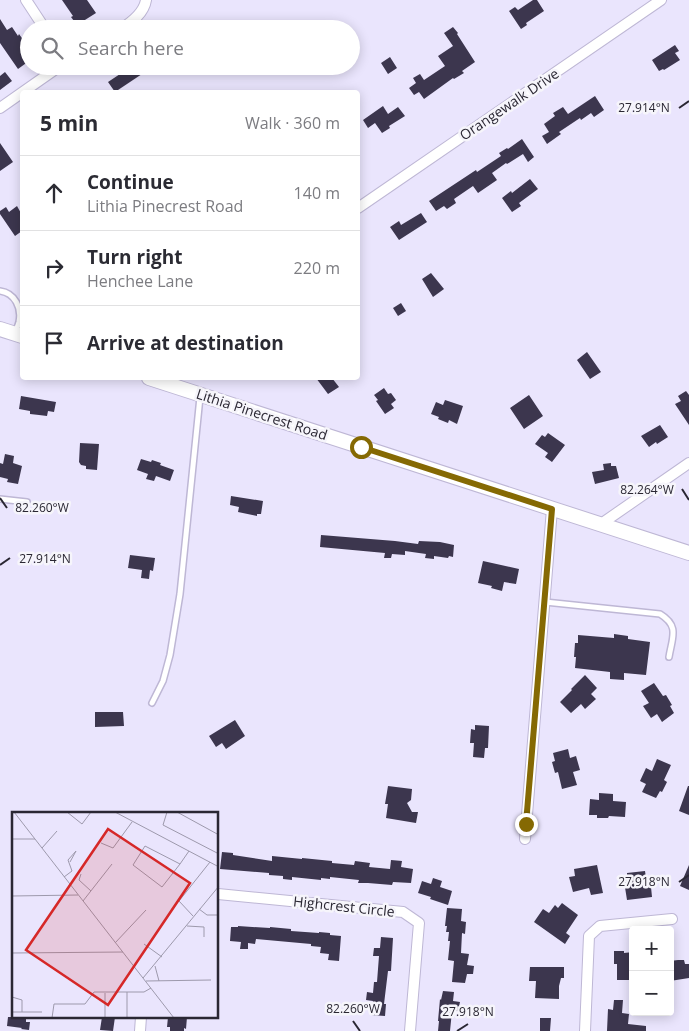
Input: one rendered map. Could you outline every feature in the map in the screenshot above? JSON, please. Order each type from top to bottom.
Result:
[{"type":"main road","points":[[0,329],[19,335]]},
{"type":"main road","name":"Lithia Pinecrest Road","points":[[156,380],[689,553]]},
{"type":"street","points":[[26,0],[39,20]]},
{"type":"street","points":[[134,20],[145,6],[146,0]]},
{"type":"street","name":"Orangewalk Drive","points":[[360,207],[661,0]]},
{"type":"street","points":[[26,90],[47,75]]},
{"type":"street","points":[[0,108],[20,94]]},
{"type":"street","points":[[601,524],[689,463]]},
{"type":"street","points":[[525,838],[552,509]]},
{"type":"street","name":"Highcrest Circle","points":[[219,894],[403,912],[414,919],[419,923],[410,1031]]},
{"type":"street","points":[[585,1031],[589,936],[600,926],[672,919]]},
{"type":"street","points":[[140,1031],[142,1018]]},
{"type":"lane","points":[[0,291],[10,294],[18,305],[20,314],[19,335]]},
{"type":"lane","points":[[152,703],[163,681],[170,655],[180,594],[201,394]]},
{"type":"lane","points":[[0,499],[27,502]]},
{"type":"lane","points":[[544,602],[660,614],[672,623],[673,630],[669,657]]},
{"type":"building","points":[[62,0],[87,0],[96,13],[85,20],[73,20],[71,17],[73,16]]},
{"type":"building","points":[[533,0],[537,0],[544,11],[526,23],[527,25],[521,29],[509,11],[515,7],[518,10]]},
{"type":"building","points":[[0,19],[7,30],[12,27],[18,36],[19,34],[20,35],[20,68],[18,69],[0,43]]},
{"type":"building","points":[[453,27],[475,62],[462,71],[464,73],[453,78],[424,99],[419,92],[414,95],[409,88],[416,83],[413,78],[420,74],[424,80],[445,66],[438,56],[453,46],[444,33]]},
{"type":"building","points":[[675,45],[679,51],[675,53],[680,60],[659,71],[652,60]]},
{"type":"building","points":[[390,57],[397,68],[388,74],[381,63]]},
{"type":"building","points":[[5,72],[12,81],[0,90],[0,76]]},
{"type":"building","points":[[118,75],[140,75],[118,90],[114,90],[108,82]]},
{"type":"building","points":[[595,96],[604,110],[594,117],[591,113],[581,120],[580,118],[559,132],[561,134],[547,144],[542,136],[549,132],[544,124],[555,116],[553,113],[563,107],[568,114]]},
{"type":"building","points":[[383,106],[388,114],[398,107],[405,116],[382,133],[375,123],[368,128],[363,120]]},
{"type":"building","points":[[522,139],[534,157],[528,162],[523,154],[506,163],[492,173],[497,180],[478,193],[473,186],[454,199],[456,203],[447,209],[444,206],[436,211],[429,201],[501,156],[499,153]]},
{"type":"building","points":[[0,143],[13,162],[0,171]]},
{"type":"building","points":[[530,179],[538,189],[519,203],[521,206],[512,212],[502,198]]},
{"type":"building","points":[[17,206],[20,211],[20,232],[15,236],[0,214],[0,211],[6,207],[9,212]]},
{"type":"building","points":[[421,213],[427,222],[399,240],[390,227],[399,221],[401,225]]},
{"type":"building","points":[[431,273],[444,289],[433,297],[422,279]]},
{"type":"building","points":[[401,303],[406,311],[398,316],[393,308]]},
{"type":"building","points":[[587,352],[601,372],[590,379],[577,360]]},
{"type":"building","points":[[318,380],[334,380],[339,387],[328,394]]},
{"type":"building","points":[[384,388],[396,400],[391,404],[394,408],[385,414],[374,395]]},
{"type":"building","points":[[686,391],[689,395],[689,425],[675,404],[681,401],[678,396]]},
{"type":"building","points":[[529,395],[543,416],[524,429],[510,408]]},
{"type":"building","points":[[21,396],[56,402],[54,412],[48,411],[47,416],[30,414],[30,411],[19,409]]},
{"type":"building","points":[[445,400],[463,406],[457,424],[449,420],[448,423],[431,414],[436,402],[443,405]]},
{"type":"building","points":[[660,425],[668,437],[649,447],[641,436]]},
{"type":"building","points":[[548,433],[565,445],[552,462],[545,457],[548,453],[535,444],[542,435],[545,437]]},
{"type":"building","points":[[80,443],[99,444],[97,470],[86,469],[86,466],[81,465],[79,462]]},
{"type":"building","points":[[5,454],[14,456],[13,463],[22,466],[18,484],[7,482],[8,479],[0,477],[0,463],[3,464]]},
{"type":"building","points":[[141,459],[161,463],[160,465],[174,470],[170,481],[156,476],[154,481],[146,479],[148,474],[137,470]]},
{"type":"building","points":[[611,463],[611,466],[616,466],[619,478],[595,484],[592,472],[604,470],[603,464]]},
{"type":"building","points":[[231,496],[263,501],[261,514],[257,514],[257,516],[238,512],[239,507],[230,505]]},
{"type":"building","points":[[321,535],[418,544],[419,541],[440,542],[454,545],[453,557],[434,556],[434,559],[425,558],[426,554],[405,551],[405,555],[392,554],[391,558],[384,558],[385,553],[320,547]]},
{"type":"building","points":[[130,555],[155,558],[153,571],[150,570],[149,579],[141,578],[142,570],[128,568]]},
{"type":"building","points":[[483,561],[519,569],[516,584],[504,582],[502,591],[491,588],[492,586],[478,583]]},
{"type":"building","points":[[614,634],[628,636],[628,639],[650,642],[646,675],[624,673],[624,680],[610,679],[610,672],[575,668],[575,643],[578,643],[578,635],[614,638]]},
{"type":"building","points":[[585,675],[597,688],[591,694],[596,699],[585,709],[581,704],[571,713],[560,702]]},
{"type":"building","points":[[654,683],[663,696],[666,695],[674,713],[662,722],[657,714],[651,718],[643,706],[649,703],[641,691]]},
{"type":"building","points":[[95,712],[123,712],[124,726],[95,727]]},
{"type":"building","points":[[235,720],[245,736],[226,749],[222,743],[216,747],[209,736]]},
{"type":"building","points":[[475,725],[489,726],[488,748],[485,748],[484,758],[473,757],[474,743],[470,743],[471,729],[475,730]]},
{"type":"building","points":[[568,749],[570,758],[576,756],[580,770],[573,772],[577,785],[562,789],[558,772],[555,773],[552,762],[555,761],[553,753]]},
{"type":"building","points":[[657,759],[671,765],[664,780],[667,782],[662,792],[660,791],[656,798],[642,792],[646,784],[640,781],[646,768],[652,771]]},
{"type":"building","points":[[388,786],[412,789],[411,800],[407,803],[412,812],[418,812],[416,823],[386,818],[388,804],[385,804]]},
{"type":"building","points":[[689,786],[689,815],[679,811]]},
{"type":"building","points":[[599,793],[613,794],[613,801],[626,802],[625,817],[609,816],[608,818],[597,818],[597,815],[589,815],[590,799],[599,800]]},
{"type":"building","points":[[222,852],[272,861],[272,856],[332,861],[332,863],[354,865],[355,861],[370,863],[369,867],[390,869],[391,860],[402,861],[401,867],[413,869],[411,883],[393,882],[392,885],[358,883],[359,880],[330,877],[330,879],[321,878],[321,880],[292,877],[292,880],[283,879],[283,876],[269,875],[269,873],[220,869]]},
{"type":"building","points":[[597,865],[603,893],[591,895],[589,888],[573,892],[569,877],[575,876],[574,869]]},
{"type":"building","points":[[689,865],[689,890],[680,886]]},
{"type":"building","points":[[645,871],[646,878],[652,877],[652,897],[627,900],[624,881],[627,873]]},
{"type":"building","points":[[433,878],[442,881],[440,887],[452,891],[448,905],[418,893],[422,881],[431,884]]},
{"type":"building","points":[[562,903],[578,915],[566,933],[570,936],[565,944],[534,922],[543,909],[549,913],[555,905],[558,908]]},
{"type":"building","points":[[447,908],[462,909],[461,921],[466,922],[465,934],[462,933],[461,953],[469,954],[467,965],[474,966],[473,974],[467,974],[465,983],[452,982],[454,961],[448,960],[450,941],[448,941],[449,932],[446,932],[447,926],[445,926]]},
{"type":"building","points":[[231,927],[291,929],[291,931],[330,933],[330,935],[341,936],[339,961],[328,960],[329,954],[320,953],[321,947],[311,946],[311,944],[256,939],[255,944],[248,943],[248,949],[240,949],[241,942],[230,941]]},
{"type":"building","points":[[381,937],[393,938],[391,971],[388,971],[384,1004],[386,1004],[385,1016],[371,1015],[373,1001],[366,1000],[367,992],[373,993],[374,982],[377,982],[379,956],[373,956],[374,948],[380,948]]},
{"type":"building","points":[[614,951],[629,952],[629,980],[617,980],[617,964],[614,964]]},
{"type":"building","points":[[674,960],[684,960],[685,964],[689,964],[689,978],[674,980]]},
{"type":"building","points":[[530,967],[564,967],[564,978],[561,978],[559,986],[559,999],[535,998],[536,981],[529,981]]},
{"type":"building","points":[[443,991],[454,992],[453,1001],[460,1002],[458,1011],[452,1011],[450,1031],[438,1031],[440,999]]},
{"type":"building","points":[[614,1000],[623,1000],[622,1013],[629,1014],[628,1024],[646,1026],[646,1031],[607,1031],[608,1009],[613,1010]]},
{"type":"building","points":[[8,1017],[26,1018],[26,1022],[30,1022],[29,1030],[7,1026]]},
{"type":"building","points":[[102,1018],[115,1018],[113,1031],[100,1030]]},
{"type":"building","points":[[168,1018],[187,1018],[186,1029],[184,1028],[184,1031],[170,1031],[170,1027],[167,1027]]},
{"type":"building","points":[[540,1018],[551,1018],[550,1031],[540,1031]]},
{"type":"route","points":[[361,447],[552,509],[526,824]]}]
